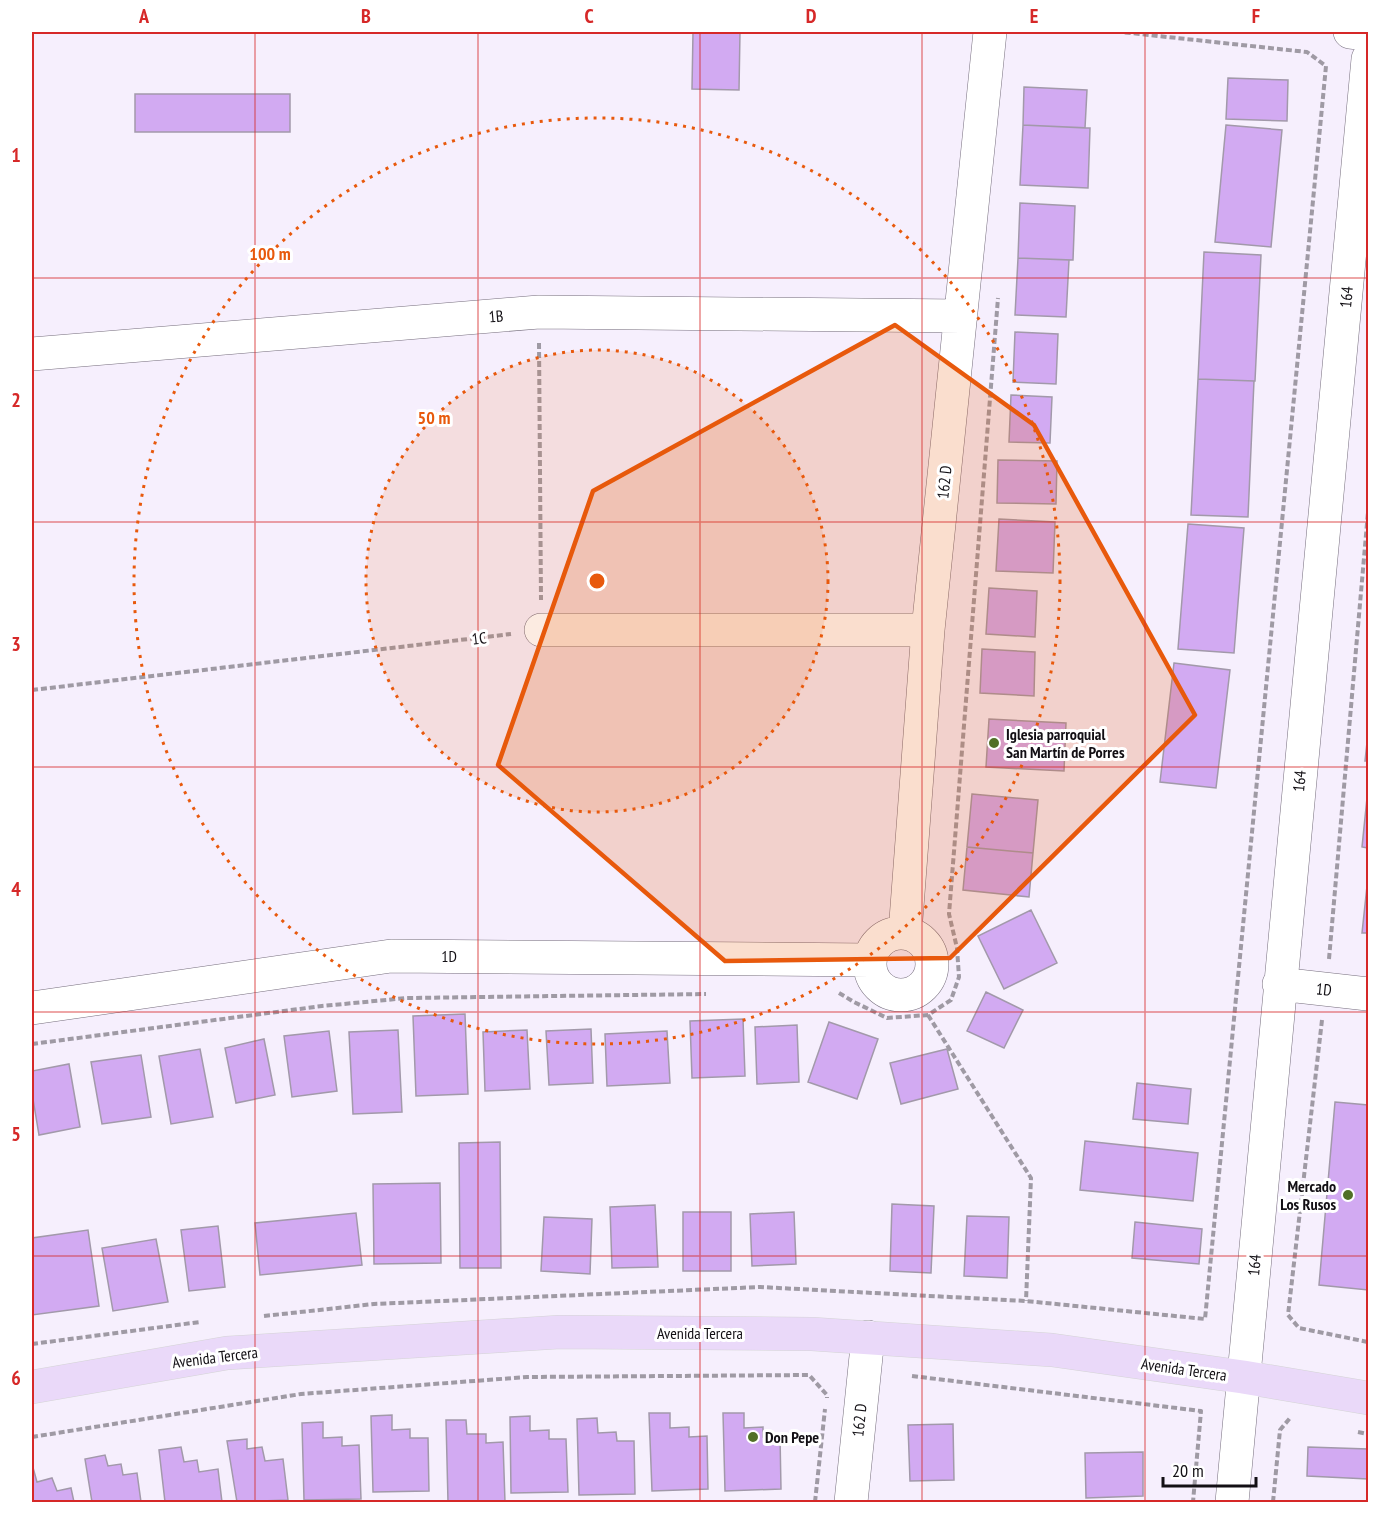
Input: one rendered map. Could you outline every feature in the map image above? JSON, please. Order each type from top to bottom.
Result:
[{"type":"main road","name":"Avenida Tercera","points":[[32,1387],[227,1353],[560,1332],[812,1334],[1052,1350],[1244,1377],[1368,1398]]},
{"type":"street","name":"162 D","points":[[905,933],[928,630],[990,32]]},
{"type":"street","points":[[1350,32],[1368,34]]},
{"type":"street","name":"164","points":[[1232,1503],[1368,59]]},
{"type":"street","name":"1B","points":[[32,354],[539,312],[961,316]]},
{"type":"street","points":[[541,630],[928,630]]},
{"type":"street","points":[[905,933],[916,936],[926,944],[932,955],[931,973],[922,988],[910,994],[898,995],[886,992],[876,983],[871,973],[870,960],[873,949],[881,939],[892,934],[905,933]]},
{"type":"street","name":"1D","points":[[32,1008],[391,956],[870,960]]},
{"type":"street","name":"1D","points":[[1280,984],[1368,994]]},
{"type":"street","name":"162 D","points":[[850,1503],[868,1337]]},
{"type":"path","points":[[257,1316],[374,1304],[760,1287],[1026,1301],[1205,1319],[1326,66],[1307,52],[1121,32]]},
{"type":"path","points":[[837,992],[887,1018],[928,1015],[951,1000],[959,977],[957,948],[949,914],[998,298]]},
{"type":"path","points":[[539,312],[541,630]]},
{"type":"path","points":[[1368,512],[1326,989],[1288,1315],[1299,1328],[1368,1342]]},
{"type":"path","name":"1C","points":[[32,690],[541,630]]},
{"type":"path","points":[[32,1044],[322,1005],[407,998],[718,993]]},
{"type":"path","points":[[928,1015],[1031,1178],[1026,1301]]},
{"type":"path","points":[[32,1344],[211,1321]]},
{"type":"path","points":[[32,1437],[313,1394],[526,1377],[809,1374],[827,1395],[815,1503]]},
{"type":"path","points":[[911,1375],[1201,1411],[1193,1503]]},
{"type":"path","points":[[1274,1503],[1280,1430],[1292,1416]]},
{"type":"highlighted area","points":[[895,325],[1034,425],[1195,715],[950,958],[725,961],[498,765],[593,491]]},
{"type":"building","points":[[693,32],[740,32],[739,90],[692,89]]},
{"type":"building","points":[[1228,78],[1288,80],[1287,121],[1226,119]]},
{"type":"building","points":[[1024,87],[1087,90],[1085,128],[1023,125]]},
{"type":"building","points":[[135,94],[290,94],[290,132],[135,132]]},
{"type":"building","points":[[1023,125],[1090,128],[1088,188],[1020,185]]},
{"type":"building","points":[[1226,125],[1282,130],[1271,247],[1215,242]]},
{"type":"building","points":[[1020,203],[1075,206],[1073,260],[1018,258]]},
{"type":"building","points":[[1204,252],[1261,255],[1255,381],[1198,379]]},
{"type":"building","points":[[1018,258],[1069,260],[1066,317],[1015,315]]},
{"type":"building","points":[[1015,332],[1058,334],[1056,384],[1013,382]]},
{"type":"building","points":[[1198,379],[1254,381],[1248,517],[1191,515]]},
{"type":"building","points":[[1011,395],[1052,397],[1050,443],[1009,442]]},
{"type":"building","points":[[998,460],[1057,461],[1056,504],[997,503]]},
{"type":"building","points":[[999,519],[1055,522],[1053,573],[996,571]]},
{"type":"building","points":[[1188,524],[1244,528],[1234,653],[1178,649]]},
{"type":"building","points":[[989,588],[1037,591],[1035,637],[986,634]]},
{"type":"building","points":[[982,649],[1035,652],[1034,696],[980,693]]},
{"type":"building","points":[[1174,663],[1230,670],[1216,788],[1160,782]]},
{"type":"building","points":[[989,719],[1066,723],[1064,771],[986,767]]},
{"type":"building","points":[[1368,733],[1368,761],[1365,761]]},
{"type":"building","points":[[972,794],[1038,800],[1033,853],[967,847]]},
{"type":"building","points":[[1368,799],[1368,848],[1362,847]]},
{"type":"building","points":[[967,847],[1033,853],[1029,897],[963,890]]},
{"type":"building","points":[[1367,886],[1368,933],[1362,933]]},
{"type":"building","points":[[1031,910],[1057,963],[1004,989],[978,936]]},
{"type":"building","points":[[986,992],[1023,1010],[1004,1048],[967,1031]]},
{"type":"building","points":[[465,1014],[468,1094],[416,1096],[413,1016]]},
{"type":"building","points":[[743,1019],[745,1076],[692,1078],[690,1021]]},
{"type":"building","points":[[829,1022],[878,1039],[857,1099],[808,1082]]},
{"type":"building","points":[[797,1025],[799,1082],[757,1084],[755,1027]]},
{"type":"building","points":[[591,1029],[593,1083],[549,1085],[546,1031]]},
{"type":"building","points":[[398,1030],[402,1112],[353,1114],[349,1032]]},
{"type":"building","points":[[527,1030],[530,1089],[485,1091],[483,1032]]},
{"type":"building","points":[[329,1031],[337,1091],[292,1097],[284,1036]]},
{"type":"building","points":[[667,1031],[670,1083],[607,1086],[605,1034]]},
{"type":"building","points":[[264,1039],[275,1095],[236,1103],[225,1048]]},
{"type":"building","points":[[200,1049],[213,1117],[171,1124],[159,1056]]},
{"type":"building","points":[[947,1049],[958,1089],[901,1104],[890,1063]]},
{"type":"building","points":[[141,1055],[151,1117],[102,1124],[91,1062]]},
{"type":"building","points":[[69,1064],[80,1127],[39,1135],[32,1093],[32,1071]]},
{"type":"building","points":[[1137,1083],[1191,1089],[1188,1124],[1133,1119]]},
{"type":"building","name":"Mercado Los Rusos","points":[[1335,1102],[1368,1105],[1368,1290],[1319,1285]]},
{"type":"building","points":[[1085,1141],[1198,1153],[1193,1201],[1080,1190]]},
{"type":"building","points":[[500,1142],[501,1268],[460,1268],[459,1143]]},
{"type":"building","points":[[440,1183],[441,1263],[374,1264],[373,1184]]},
{"type":"building","points":[[892,1204],[934,1206],[931,1273],[890,1271]]},
{"type":"building","points":[[655,1205],[658,1267],[612,1268],[610,1207]]},
{"type":"building","points":[[683,1212],[731,1212],[731,1271],[683,1271]]},
{"type":"building","points":[[794,1212],[796,1264],[752,1266],[750,1214]]},
{"type":"building","points":[[356,1213],[362,1265],[260,1275],[255,1223]]},
{"type":"building","points":[[967,1216],[1009,1217],[1007,1278],[964,1276]]},
{"type":"building","points":[[544,1217],[592,1219],[590,1274],[541,1271]]},
{"type":"building","points":[[1135,1222],[1202,1229],[1199,1264],[1132,1258]]},
{"type":"building","points":[[218,1226],[225,1287],[189,1291],[181,1230]]},
{"type":"building","points":[[88,1230],[99,1306],[32,1315],[32,1238]]},
{"type":"building","points":[[156,1239],[168,1302],[113,1311],[102,1248]]},
{"type":"building","points":[[649,1413],[670,1413],[670,1428],[689,1427],[689,1437],[707,1436],[708,1489],[652,1491]]},
{"type":"building","points":[[723,1413],[744,1413],[744,1428],[763,1427],[763,1437],[780,1436],[781,1489],[725,1491]]},
{"type":"building","points":[[392,1415],[392,1430],[410,1429],[410,1438],[428,1438],[429,1491],[373,1492],[371,1416]]},
{"type":"building","points":[[530,1416],[530,1431],[549,1430],[549,1439],[566,1439],[568,1492],[511,1493],[510,1417]]},
{"type":"building","points":[[597,1418],[598,1433],[616,1432],[617,1441],[634,1441],[635,1494],[579,1495],[577,1419]]},
{"type":"building","points":[[446,1420],[466,1420],[467,1434],[486,1434],[486,1443],[503,1442],[505,1502],[448,1502]]},
{"type":"building","points":[[323,1422],[323,1438],[342,1437],[342,1446],[359,1445],[361,1499],[304,1500],[302,1423]]},
{"type":"building","points":[[953,1424],[954,1480],[910,1481],[908,1425]]},
{"type":"building","points":[[247,1439],[247,1449],[262,1447],[265,1461],[283,1459],[288,1500],[237,1502],[227,1441]]},
{"type":"building","points":[[181,1447],[184,1462],[197,1460],[199,1472],[218,1469],[222,1502],[165,1502],[159,1450]]},
{"type":"building","points":[[1308,1447],[1368,1449],[1368,1479],[1307,1476]]},
{"type":"building","points":[[1143,1452],[1143,1496],[1086,1498],[1085,1453]]},
{"type":"building","points":[[105,1455],[108,1466],[121,1464],[123,1475],[137,1473],[141,1502],[92,1502],[85,1459]]},
{"type":"building","points":[[32,1464],[37,1482],[52,1478],[57,1491],[71,1488],[74,1502],[32,1502]]},
{"type":"place","name":"Iglesia parroquial San Martín de Porres","points":[[994,743]]},
{"type":"place","name":"Mercado Los Rusos","points":[[1348,1195]]},
{"type":"place","name":"Don Pepe","points":[[753,1437]]}]
